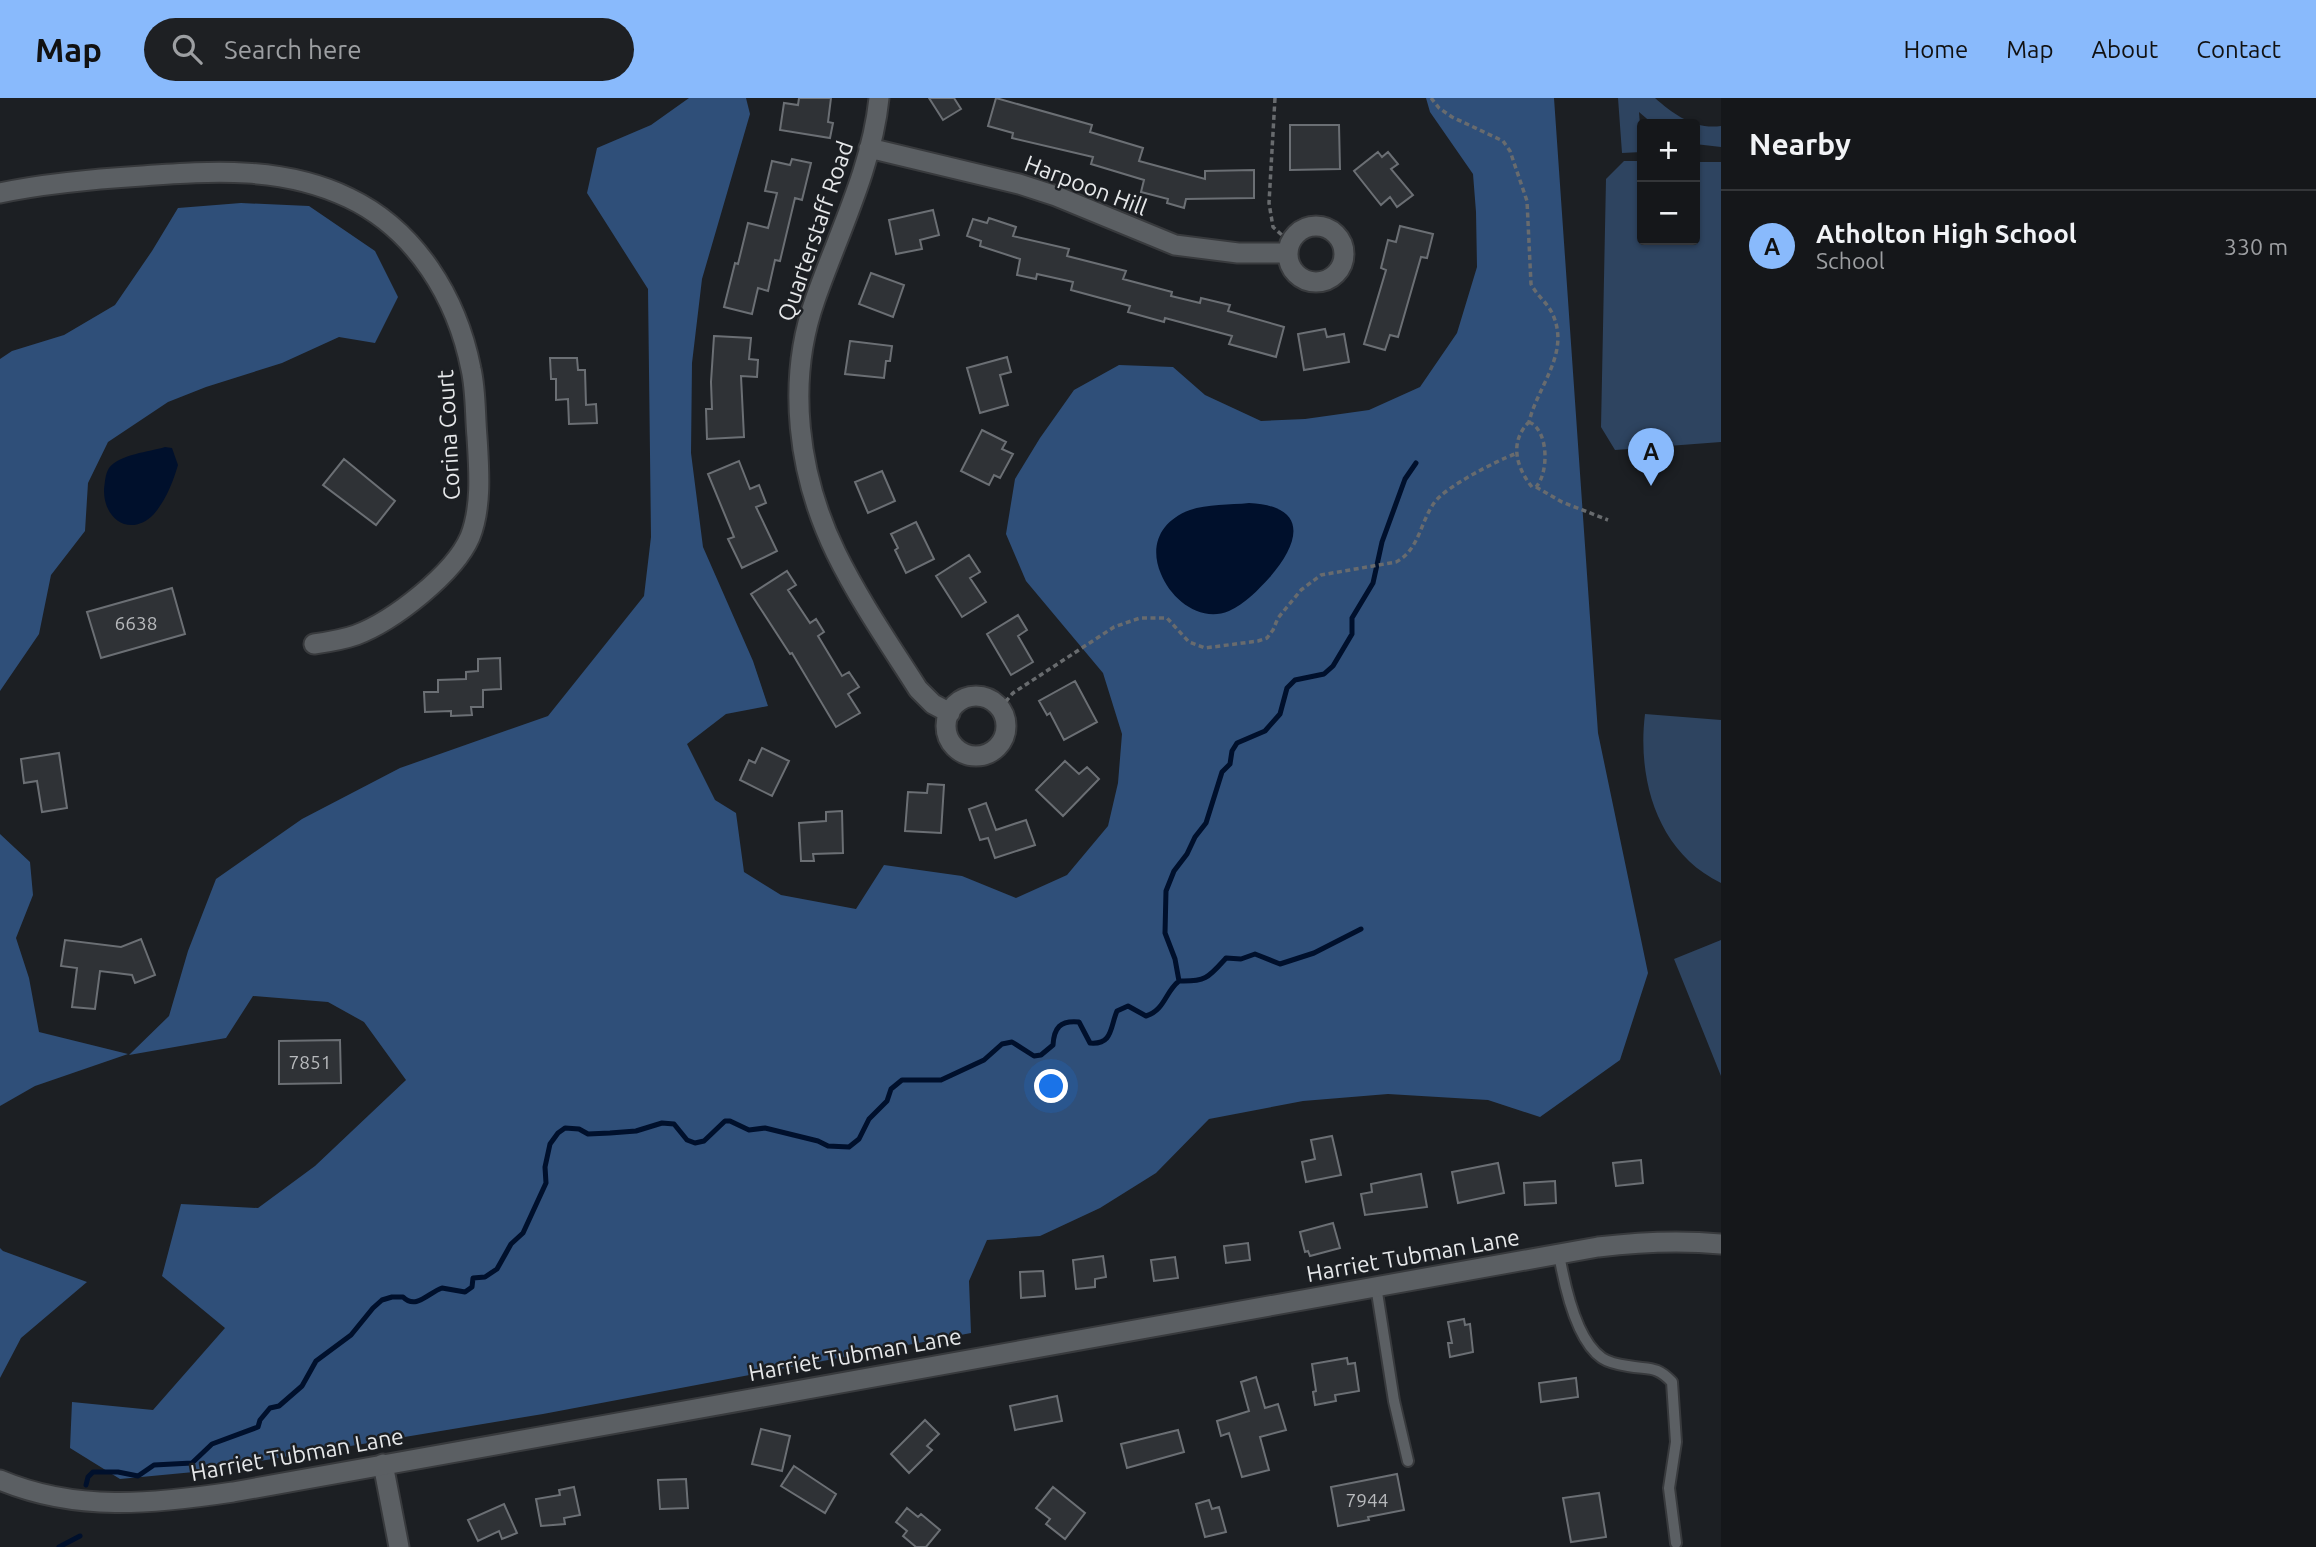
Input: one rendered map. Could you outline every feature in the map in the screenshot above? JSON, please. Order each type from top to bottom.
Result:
[{"type":"street","name":"Quarterstaff Road","points":[[879,98],[869,148],[856,191],[804,338],[798,396],[801,438],[815,501],[836,555],[918,689],[933,704],[950,713]]},
{"type":"street","name":"Harpoon Hill","points":[[869,148],[1019,184],[1056,196],[1175,245],[1228,252],[1289,248]]},
{"type":"street","name":"Corina Court","points":[[0,193],[70,182],[206,172],[283,176],[351,199],[375,214],[416,251],[434,275],[447,295],[457,319],[472,372],[478,495],[470,536],[450,568],[378,624],[355,635],[314,644]]},
{"type":"street","points":[[970,697],[983,697],[1000,708],[1006,726],[1004,738],[991,752],[980,756],[969,755],[950,741],[947,731],[950,713],[961,701],[970,697]]},
{"type":"street","name":"Harriet Tubman Lane","points":[[0,1480],[20,1489],[63,1500],[131,1504],[233,1493],[1559,1254],[1631,1243],[1721,1244]]},
{"type":"street","points":[[383,1464],[400,1547]]},
{"type":"lane","points":[[1559,1254],[1565,1288],[1582,1334],[1602,1358],[1626,1366],[1661,1371],[1672,1382],[1676,1442],[1669,1488],[1676,1544]]},
{"type":"lane","points":[[1376,1286],[1394,1401],[1408,1461]]},
{"type":"path","points":[[1275,98],[1269,203],[1273,227],[1289,248]]},
{"type":"path","points":[[1431,98],[1452,117],[1503,141],[1510,151],[1527,201],[1531,284],[1551,311],[1558,329],[1555,362],[1532,408],[1515,454],[1520,470],[1532,486],[1562,502],[1608,520]]},
{"type":"path","points":[[1529,422],[1539,430],[1542,441],[1543,472],[1536,487]]},
{"type":"path","points":[[1000,708],[1013,693],[1114,627],[1130,620],[1167,618],[1189,642],[1205,648],[1267,638],[1278,618],[1311,580],[1321,575],[1396,562],[1405,557],[1413,548],[1429,512],[1444,492],[1502,458],[1515,454]]},
{"type":"shaded area","points":[[689,98],[746,98],[750,114],[702,279],[692,363],[691,453],[703,547],[753,661],[768,706],[726,714],[687,744],[715,800],[736,813],[744,872],[781,895],[856,909],[884,865],[962,876],[1016,898],[1067,875],[1108,826],[1118,783],[1122,734],[1103,673],[1026,581],[1006,534],[1015,479],[1074,390],[1119,365],[1173,367],[1205,395],[1261,421],[1305,419],[1369,410],[1420,387],[1457,333],[1477,267],[1473,174],[1430,112],[1426,98],[1554,98],[1598,733],[1648,973],[1620,1060],[1540,1117],[1488,1100],[1388,1094],[1303,1101],[1209,1119],[1156,1173],[1100,1208],[1040,1236],[987,1240],[969,1281],[971,1333],[543,1414],[194,1472],[120,1479],[70,1448],[72,1402],[153,1410],[225,1328],[162,1276],[181,1204],[258,1208],[315,1166],[406,1080],[364,1022],[328,1002],[253,996],[226,1038],[129,1055],[169,1016],[188,951],[216,879],[302,819],[400,768],[548,716],[644,596],[651,537],[648,289],[587,193],[597,148],[651,125]]},
{"type":"shaded area","points":[[1618,98],[1655,98],[1685,119],[1647,119],[1639,112],[1637,152],[1622,153]]},
{"type":"shaded area","points":[[1700,125],[1721,126],[1721,147],[1700,145]]},
{"type":"shaded area","points":[[1624,161],[1637,161],[1637,245],[1700,245],[1700,162],[1721,162],[1721,442],[1615,450],[1601,427],[1606,179]]},
{"type":"shaded area","points":[[241,203],[309,206],[375,251],[398,297],[375,343],[339,337],[282,363],[168,402],[108,442],[88,483],[85,531],[51,575],[39,634],[0,691],[0,359],[12,351],[64,335],[115,305],[178,208]]},
{"type":"shaded area","points":[[165,447],[172,448],[178,465],[162,503],[145,521],[136,525],[120,522],[113,517],[105,500],[105,481],[109,468],[127,457]]},
{"type":"shaded area","points":[[1249,503],[1282,511],[1290,518],[1293,539],[1288,551],[1270,577],[1235,608],[1218,614],[1197,611],[1179,600],[1161,574],[1156,554],[1160,536],[1171,521],[1190,510]]},
{"type":"shaded area","points":[[1645,714],[1721,720],[1721,883],[1699,870],[1681,853],[1656,811],[1644,763]]},
{"type":"shaded area","points":[[0,834],[30,862],[33,895],[16,938],[29,978],[39,1032],[128,1054],[35,1086],[0,1106]]},
{"type":"shaded area","points":[[1721,940],[1721,1076],[1674,959]]},
{"type":"shaded area","points":[[0,1248],[87,1282],[21,1338],[0,1378]]},
{"type":"building","points":[[799,98],[831,98],[828,122],[833,123],[830,138],[780,130],[784,103],[798,105]]},
{"type":"building","points":[[929,98],[954,98],[961,109],[943,120]]},
{"type":"building","points":[[996,98],[1092,125],[1090,132],[1143,148],[1139,161],[1205,179],[1205,171],[1254,170],[1254,198],[1186,199],[1184,208],[1167,203],[1168,199],[1141,192],[1144,180],[1091,164],[1093,157],[1012,138],[1013,133],[988,126]]},
{"type":"building","points":[[1290,125],[1339,125],[1340,169],[1290,170]]},
{"type":"building","points":[[1378,152],[1382,157],[1388,152],[1398,164],[1391,169],[1413,195],[1397,207],[1390,197],[1381,205],[1354,171]]},
{"type":"building","points":[[792,159],[811,163],[802,200],[795,198],[780,261],[775,260],[768,291],[758,288],[752,314],[724,307],[748,223],[768,228],[777,193],[765,191],[772,161],[790,165]]},
{"type":"building","points":[[933,210],[939,235],[920,240],[922,249],[896,254],[889,220]]},
{"type":"building","points":[[989,218],[1016,227],[1013,236],[1069,249],[1067,256],[1126,271],[1123,279],[1172,292],[1171,296],[1200,303],[1201,298],[1230,305],[1228,311],[1284,327],[1276,357],[1229,344],[1232,336],[1165,318],[1164,322],[1128,312],[1130,306],[1071,290],[1073,282],[1037,274],[1036,279],[1017,275],[1020,259],[980,246],[981,241],[967,236],[973,219],[987,223]]},
{"type":"building","points":[[1400,226],[1433,234],[1427,258],[1421,257],[1398,337],[1390,335],[1385,350],[1364,344],[1386,270],[1381,268],[1388,240],[1396,242]]},
{"type":"building","points":[[871,273],[904,285],[893,317],[859,304]]},
{"type":"building","points":[[1325,329],[1327,337],[1344,334],[1349,362],[1304,370],[1298,334]]},
{"type":"building","points":[[714,336],[751,338],[749,359],[758,360],[757,377],[741,376],[744,437],[707,439],[706,409],[712,409]]},
{"type":"building","points":[[850,341],[892,346],[890,361],[886,361],[884,378],[845,374]]},
{"type":"building","points":[[1007,357],[1011,372],[1000,375],[1008,405],[980,413],[967,368]]},
{"type":"building","points":[[550,358],[577,358],[578,370],[585,370],[586,405],[596,404],[597,423],[569,424],[568,399],[556,400],[556,379],[551,379]]},
{"type":"building","points":[[982,430],[1006,442],[1002,449],[1013,454],[1000,478],[994,475],[989,485],[961,471]]},
{"type":"building","points":[[344,459],[395,501],[376,525],[323,485]]},
{"type":"building","points":[[739,461],[750,489],[759,485],[766,503],[756,507],[777,551],[742,568],[728,539],[734,537],[708,474]]},
{"type":"building","points":[[882,471],[895,501],[868,513],[855,482]]},
{"type":"building","points":[[916,522],[934,559],[906,573],[891,534]]},
{"type":"building","points":[[969,555],[980,572],[970,578],[986,602],[962,617],[936,576]]},
{"type":"building","points":[[787,571],[796,585],[788,590],[810,623],[816,619],[824,632],[818,636],[842,676],[849,672],[859,687],[848,694],[860,713],[836,727],[792,653],[790,654],[751,594]]},
{"type":"building","points":[[172,588],[185,634],[101,658],[87,612]]},
{"type":"building","points":[[1018,615],[1027,630],[1018,636],[1033,662],[1011,675],[987,634]]},
{"type":"building","points":[[500,658],[501,689],[483,690],[483,707],[471,707],[472,715],[451,716],[451,711],[425,712],[424,692],[438,692],[438,680],[466,679],[466,672],[478,671],[478,659]]},
{"type":"building","points":[[1075,681],[1097,722],[1064,740],[1050,713],[1047,715],[1039,701]]},
{"type":"building","points":[[762,748],[789,761],[772,796],[740,780],[749,760],[755,763]]},
{"type":"building","points":[[59,753],[67,808],[42,812],[37,781],[24,783],[21,759]]},
{"type":"building","points":[[1065,761],[1079,774],[1087,767],[1099,779],[1063,816],[1036,790]]},
{"type":"building","points":[[928,784],[944,785],[941,833],[905,831],[908,792],[927,793]]},
{"type":"building","points":[[986,803],[996,830],[1026,820],[1035,845],[995,858],[988,838],[980,840],[969,809]]},
{"type":"building","points":[[842,811],[843,853],[813,854],[814,861],[801,861],[799,823],[826,821],[826,812]]},
{"type":"building","points":[[141,939],[155,975],[135,983],[132,975],[100,971],[95,1009],[72,1007],[77,968],[61,966],[65,940],[121,947]]},
{"type":"building","points":[[340,1040],[341,1083],[279,1084],[279,1041]]},
{"type":"building","points":[[1332,1136],[1341,1175],[1306,1182],[1302,1162],[1315,1159],[1311,1140]]},
{"type":"building","points":[[1641,1160],[1643,1183],[1616,1186],[1613,1163]]},
{"type":"building","points":[[1498,1163],[1504,1193],[1458,1203],[1452,1172]]},
{"type":"building","points":[[1421,1174],[1427,1207],[1365,1215],[1361,1194],[1372,1192],[1371,1184]]},
{"type":"building","points":[[1555,1181],[1556,1203],[1525,1205],[1524,1183]]},
{"type":"building","points":[[1333,1223],[1340,1248],[1310,1256],[1308,1251],[1305,1252],[1300,1232]]},
{"type":"building","points":[[1248,1243],[1250,1260],[1226,1263],[1224,1246]]},
{"type":"building","points":[[1103,1256],[1106,1277],[1095,1279],[1095,1287],[1076,1289],[1073,1260]]},
{"type":"building","points":[[1175,1257],[1178,1278],[1154,1281],[1151,1260]]},
{"type":"building","points":[[1043,1271],[1045,1296],[1021,1298],[1020,1272]]},
{"type":"building","points":[[1464,1319],[1465,1325],[1470,1324],[1473,1352],[1450,1357],[1448,1343],[1452,1343],[1448,1322]]},
{"type":"building","points":[[1347,1358],[1348,1364],[1355,1363],[1359,1391],[1335,1395],[1336,1401],[1315,1405],[1312,1364]]},
{"type":"building","points":[[1256,1377],[1265,1408],[1278,1404],[1286,1430],[1260,1437],[1269,1470],[1242,1477],[1229,1433],[1221,1436],[1217,1421],[1249,1411],[1241,1382]]},
{"type":"building","points":[[1576,1378],[1578,1397],[1541,1402],[1539,1383]]},
{"type":"building","points":[[1057,1396],[1062,1421],[1015,1430],[1010,1406]]},
{"type":"building","points":[[925,1420],[939,1434],[927,1446],[932,1450],[909,1473],[891,1454]]},
{"type":"building","points":[[761,1429],[790,1436],[782,1471],[752,1464]]},
{"type":"building","points":[[1178,1430],[1184,1452],[1127,1468],[1121,1444]]},
{"type":"building","points":[[794,1466],[836,1494],[825,1513],[781,1486]]},
{"type":"building","points":[[1397,1474],[1404,1510],[1338,1526],[1331,1487]]},
{"type":"building","points":[[686,1479],[688,1508],[660,1509],[658,1480]]},
{"type":"building","points":[[574,1487],[580,1515],[564,1518],[565,1524],[541,1526],[536,1499],[560,1495],[559,1490]]},
{"type":"building","points":[[1053,1487],[1085,1513],[1065,1539],[1046,1524],[1050,1519],[1036,1508]]},
{"type":"building","points":[[1599,1493],[1606,1537],[1571,1542],[1563,1498]]},
{"type":"building","points":[[1209,1500],[1212,1509],[1219,1507],[1226,1532],[1205,1537],[1196,1504]]},
{"type":"building","points":[[504,1504],[517,1533],[502,1539],[499,1531],[478,1541],[468,1520]]},
{"type":"building","points":[[907,1508],[918,1517],[921,1514],[940,1530],[926,1547],[916,1547],[903,1536],[907,1531],[896,1522]]},
{"type":"waterway","points":[[1179,981],[1175,959],[1165,933],[1166,891],[1174,871],[1206,823],[1222,772],[1230,764],[1232,751],[1237,743],[1265,731],[1280,714],[1287,688],[1295,680],[1324,674],[1333,666],[1352,634],[1352,618],[1373,583],[1382,542],[1405,479],[1416,463]]},
{"type":"waterway","points":[[86,1485],[93,1472],[118,1472],[138,1476],[154,1465],[192,1463],[212,1444],[258,1427],[270,1408],[279,1406],[302,1386],[316,1361],[351,1335],[382,1300],[403,1297],[413,1302],[442,1288],[465,1292],[472,1287],[473,1278],[485,1277],[497,1269],[511,1244],[523,1233],[546,1183],[545,1167],[550,1144],[565,1128],[579,1129],[588,1134],[636,1131],[662,1123],[674,1124],[687,1140],[695,1143],[704,1141],[725,1121],[730,1121],[749,1130],[765,1128],[828,1146],[849,1147],[859,1139],[869,1119],[887,1101],[891,1089],[902,1080],[941,1080],[984,1060],[1002,1044],[1012,1042],[1034,1056],[1041,1055],[1053,1045],[1059,1026],[1067,1022],[1079,1022],[1090,1043],[1097,1043],[1110,1034],[1117,1011],[1128,1006],[1146,1016],[1157,1010],[1179,981],[1206,977],[1226,958],[1241,959],[1255,954],[1280,964],[1314,953],[1361,929]]},
{"type":"waterway","points":[[59,1547],[80,1536]]},
{"type":"place","name":"Atholton High School","points":[[1651,486]]}]
